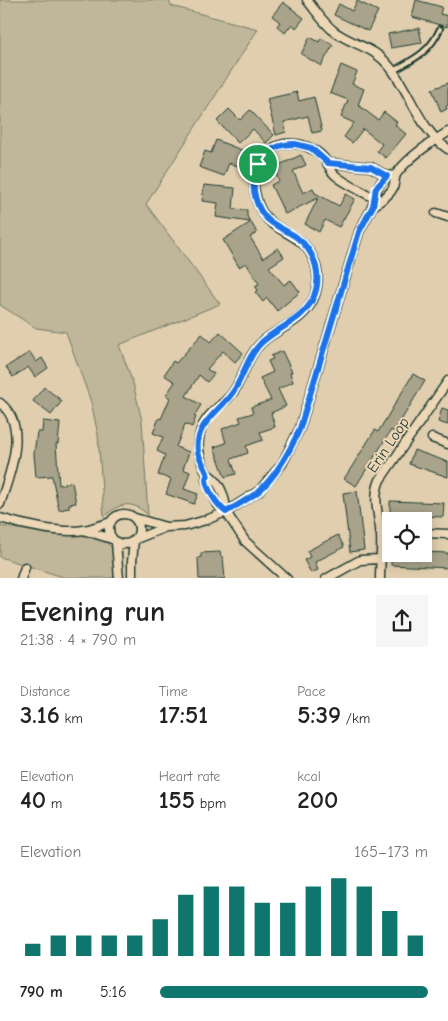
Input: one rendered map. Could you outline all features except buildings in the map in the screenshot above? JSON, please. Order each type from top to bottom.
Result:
[{"type":"street","points":[[307,0],[328,26],[380,56],[393,71],[436,140],[448,149]]},
{"type":"street","points":[[83,530],[110,522],[116,516],[126,513],[135,518],[166,527],[185,526],[226,512],[259,491],[282,464],[300,428],[359,232],[373,202],[376,188],[415,155],[448,132]]},
{"type":"street","points":[[287,578],[245,541],[226,512],[226,501],[212,476],[207,474],[198,450],[199,435],[207,419],[234,390],[251,356],[273,334],[301,316],[310,306],[317,290],[316,266],[309,250],[294,237],[271,223],[259,208],[254,186],[255,172],[262,158],[271,149],[288,144],[300,144],[311,148],[328,163],[371,167],[391,175],[395,180],[390,193],[373,202]]},
{"type":"street","points":[[328,163],[329,169],[338,178],[373,202]]},
{"type":"street","points":[[436,213],[448,217]]},
{"type":"street","name":"Erin Loop","points":[[380,578],[380,532],[376,497],[379,483],[448,381]]},
{"type":"street","points":[[0,403],[10,417],[16,438],[13,461],[0,504]]},
{"type":"street","points":[[432,438],[448,444]]},
{"type":"street","points":[[0,518],[42,528],[83,530],[125,544],[166,527]]},
{"type":"street","points":[[132,578],[135,540],[139,532],[135,518]]},
{"type":"street","points":[[110,522],[109,529],[114,540],[119,578]]},
{"type":"street","points":[[432,533],[448,534]]},
{"type":"street","points":[[326,578],[360,560],[380,559]]},
{"type":"street","points":[[21,578],[25,566]]},
{"type":"lane","points":[[393,71],[424,53],[435,41],[440,29]]},
{"type":"shaded area","points":[[0,0],[169,0],[171,6],[258,29],[146,204],[220,304],[119,345],[133,383],[142,421],[148,515],[137,507],[126,505],[115,508],[104,517],[98,435],[91,402],[66,332],[36,328],[0,305]]},
{"type":"shaded area","points":[[0,526],[47,534],[102,538],[113,549],[114,578],[66,578],[0,557]]},
{"type":"route","points":[[300,144],[316,151],[328,163],[371,167],[387,176],[376,188],[373,206],[359,232],[300,428],[292,446],[282,464],[259,491],[226,512],[218,505],[206,480],[207,474],[198,450],[199,435],[207,419],[228,399],[234,390],[257,348],[273,334],[301,316],[310,306],[317,290],[316,266],[309,250],[304,244],[266,219],[259,208],[254,186],[255,172],[258,164],[271,149],[277,146],[300,144]]}]
